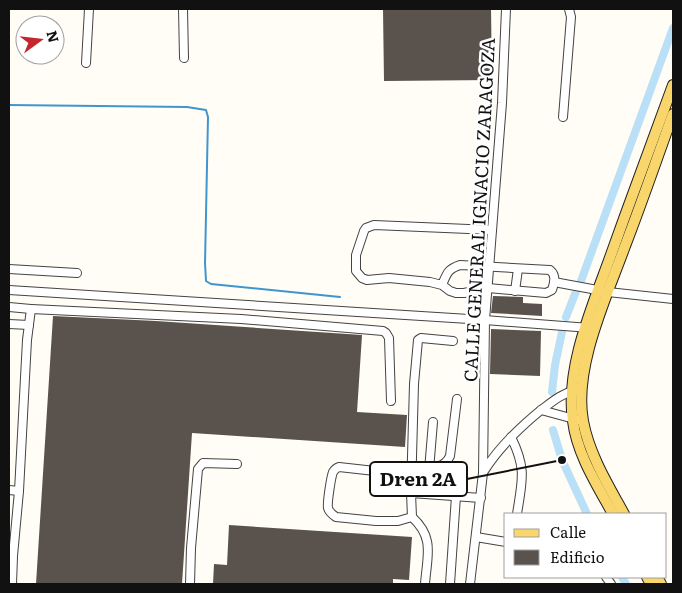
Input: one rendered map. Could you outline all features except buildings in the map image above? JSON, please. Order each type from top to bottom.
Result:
[{"type":"main road","points":[[666,129],[673,84]]},
{"type":"main road","points":[[612,513],[585,461],[576,437],[581,405],[577,390],[584,370],[590,328],[673,114]]},
{"type":"main road","points":[[578,420],[587,436],[595,460],[623,513]]},
{"type":"street","points":[[86,63],[89,9]]},
{"type":"street","points":[[183,9],[184,58]]},
{"type":"street","name":"CALLE GENERAL IGNACIO ZARAGOZA","points":[[470,584],[483,473],[485,320],[502,112],[506,9]]},
{"type":"street","points":[[563,117],[569,9]]},
{"type":"street","points":[[442,285],[448,272],[460,265],[550,270],[554,275],[552,290],[548,293],[488,288],[456,293],[442,285],[430,282],[390,278],[367,280],[362,278],[356,271],[356,254],[366,228],[374,225],[492,230]]},
{"type":"street","points":[[9,269],[77,273]]},
{"type":"street","points":[[515,291],[518,269]]},
{"type":"street","points":[[554,282],[603,291],[673,299]]},
{"type":"street","points":[[9,290],[590,328]]},
{"type":"street","points":[[9,307],[241,319],[383,331],[389,338],[391,401]]},
{"type":"street","points":[[12,584],[30,309]]},
{"type":"street","points":[[9,324],[29,325]]},
{"type":"street","points":[[425,584],[427,540],[419,523],[412,517],[411,493],[414,384],[418,340],[421,338],[453,341]]},
{"type":"street","points":[[483,473],[495,455],[530,419],[556,399],[577,390]]},
{"type":"street","points":[[412,517],[398,521],[336,517],[328,508],[333,473],[339,467],[411,474],[441,466],[449,460],[450,456],[456,399]]},
{"type":"street","points":[[541,410],[578,420]]},
{"type":"street","points":[[429,470],[433,422]]},
{"type":"street","points":[[511,437],[520,457],[523,476],[518,513]]},
{"type":"street","points":[[190,584],[191,548],[199,466],[203,463],[237,464]]},
{"type":"street","points":[[9,490],[19,490]]},
{"type":"street","points":[[411,493],[481,498]]},
{"type":"street","points":[[450,584],[456,496]]},
{"type":"street","points":[[476,537],[504,542]]},
{"type":"waterway","points":[[581,281],[673,28]]},
{"type":"waterway","points":[[9,105],[187,107],[206,110],[208,117],[206,281],[211,284],[340,297]]},
{"type":"waterway","points":[[566,317],[577,289]]},
{"type":"waterway","points":[[552,392],[562,332]]},
{"type":"waterway","points":[[553,430],[562,460],[587,513]]},
{"type":"waterway","points":[[623,578],[626,584]]},
{"type":"place","name":"Dren 2A","points":[[562,460]]}]
